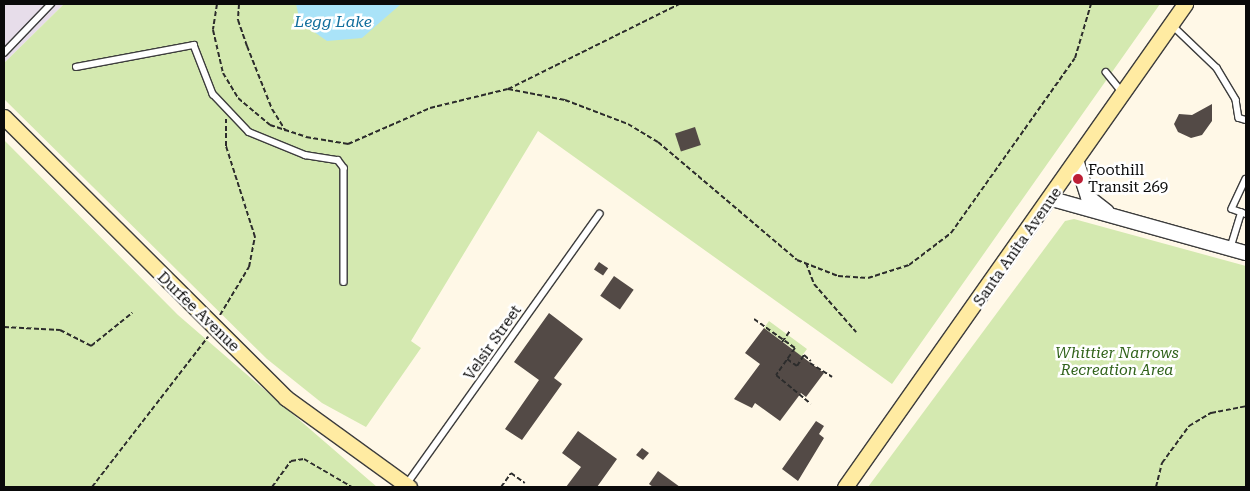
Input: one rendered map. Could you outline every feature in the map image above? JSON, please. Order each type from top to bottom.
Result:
[{"type":"main road","name":"Santa Anita Avenue","points":[[846,487],[1052,199],[1185,4]]},
{"type":"main road","name":"Durfee Avenue","points":[[4,117],[286,398],[407,486]]},
{"type":"street","points":[[1077,163],[1088,197],[1111,215]]},
{"type":"street","points":[[1052,199],[1246,253]]},
{"type":"lane","points":[[4,53],[51,4]]},
{"type":"lane","points":[[1171,24],[1218,68],[1236,100],[1239,118],[1246,120]]},
{"type":"lane","points":[[76,67],[194,45],[213,94],[249,132],[304,155],[338,160],[344,168],[344,282]]},
{"type":"lane","points":[[1106,72],[1124,94]]},
{"type":"lane","points":[[1230,249],[1244,213],[1232,209],[1246,179]]},
{"type":"lane","name":"Velsir Street","points":[[407,486],[599,214]]},
{"type":"path","points":[[217,4],[213,30],[223,74],[256,117],[287,132],[348,144],[430,108],[508,89],[678,4]]},
{"type":"path","points":[[239,4],[238,20],[246,46],[272,109],[287,132]]},
{"type":"path","points":[[508,89],[565,100],[628,124],[658,142],[774,245],[806,263],[838,276],[868,278],[909,265],[951,233],[1075,58],[1091,4]]},
{"type":"path","points":[[806,263],[814,284],[856,332]]},
{"type":"path","points":[[4,327],[60,330],[91,346],[132,313]]},
{"type":"path","points":[[754,319],[795,348],[776,375],[788,387],[811,404]]},
{"type":"path","points":[[784,341],[790,331]]},
{"type":"path","points":[[788,358],[797,366],[804,356],[832,376]]},
{"type":"path","points":[[800,393],[802,397]]},
{"type":"path","points":[[1156,487],[1162,464],[1189,426],[1211,414],[1246,406]]},
{"type":"path","points":[[272,487],[291,461],[304,459],[352,487]]},
{"type":"path","points":[[501,487],[511,473],[524,482]]},
{"type":"shaded area","points":[[4,4],[64,4],[4,63]]},
{"type":"green space","points":[[64,4],[1160,4],[892,384],[538,131],[411,341],[421,348],[366,427],[322,403],[267,359],[4,99],[4,63]]},
{"type":"green space","points":[[4,140],[178,315],[377,487],[4,487]]},
{"type":"green space","name":"Whittier Narrows Recreation Area","points":[[1074,219],[1246,266],[1246,487],[868,487],[1065,221]]},
{"type":"green space","points":[[769,321],[807,349],[798,361],[793,349],[764,328]]},
{"type":"water","name":"Legg Lake","points":[[296,4],[401,4],[362,38],[327,41],[300,22]]},
{"type":"building","points":[[1212,104],[1212,121],[1202,135],[1191,138],[1178,132],[1174,124],[1179,114],[1192,115]]},
{"type":"building","points":[[695,127],[701,145],[681,152],[675,133]]},
{"type":"building","points":[[599,262],[608,268],[603,276],[594,269]]},
{"type":"building","points":[[614,276],[634,290],[620,309],[600,296]]},
{"type":"building","points":[[549,313],[583,339],[554,378],[562,384],[522,440],[505,429],[539,380],[514,362]]},
{"type":"building","points":[[764,328],[824,373],[806,397],[801,393],[780,421],[755,403],[752,408],[734,399],[760,364],[745,353]]},
{"type":"building","points":[[816,421],[824,426],[819,434],[824,438],[798,481],[782,469]]},
{"type":"building","points":[[578,431],[617,459],[597,487],[566,487],[581,467],[562,453]]},
{"type":"building","points":[[642,448],[649,453],[643,460],[636,455]]},
{"type":"building","points":[[658,471],[680,487],[653,487],[649,484]]},
{"type":"place","name":"Foothill Transit 269","points":[[1078,179]]}]
